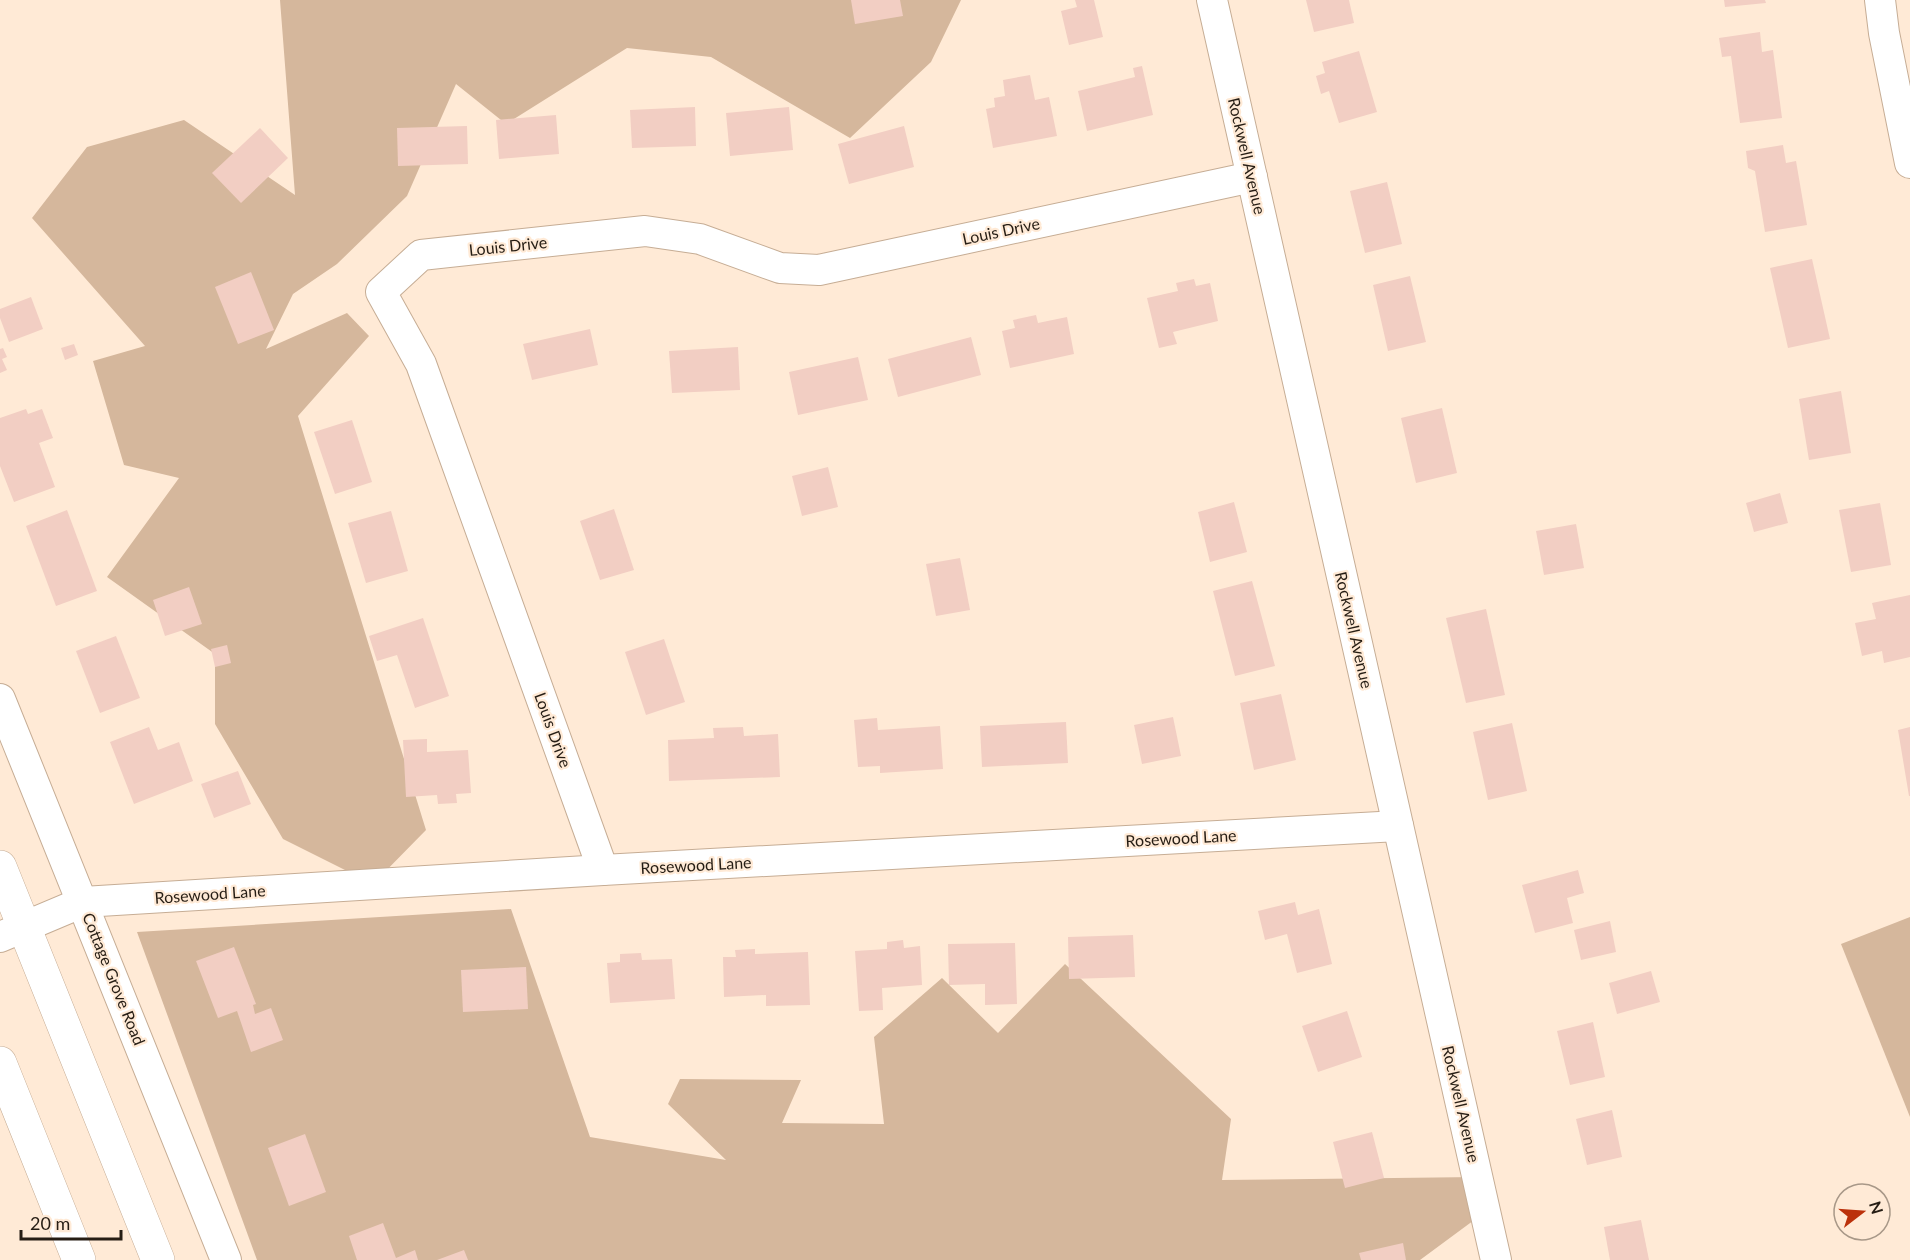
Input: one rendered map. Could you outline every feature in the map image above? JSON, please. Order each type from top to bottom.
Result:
[{"type":"main road","points":[[0,867],[12,932],[158,1260]]},
{"type":"main road","points":[[0,1063],[79,1260]]},
{"type":"street","name":"Rockwell Avenue","points":[[1212,0],[1496,1260]]},
{"type":"street","points":[[1880,0],[1884,33],[1910,163]]},
{"type":"street","name":"Louis Drive","points":[[603,870],[421,364],[381,292],[421,255],[645,231],[700,239],[780,268],[819,270],[1252,177]]},
{"type":"street","name":"Cottage Grove Road","points":[[0,699],[226,1260]]},
{"type":"street","name":"Rosewood Lane","points":[[12,932],[83,902],[603,870],[1398,826]]},
{"type":"shaded area","points":[[280,0],[961,0],[931,62],[850,138],[711,57],[627,48],[506,124],[456,84],[407,196],[337,264],[293,294],[266,349],[347,313],[369,336],[298,416],[426,830],[373,884],[283,839],[215,724],[215,654],[107,577],[179,478],[124,465],[93,361],[145,346],[32,218],[87,147],[184,120],[295,195]]},
{"type":"shaded area","points":[[511,909],[590,1137],[726,1160],[668,1104],[680,1079],[801,1080],[782,1123],[884,1124],[874,1037],[942,978],[998,1033],[1065,964],[1231,1119],[1222,1180],[1477,1177],[1485,1212],[1420,1260],[257,1260],[137,932]]},
{"type":"shaded area","points":[[1910,917],[1910,1117],[1841,944]]},
{"type":"building","points":[[851,0],[900,0],[903,16],[855,24]]},
{"type":"building","points":[[1075,0],[1094,0],[1103,37],[1069,45],[1061,11],[1077,7]]},
{"type":"building","points":[[1306,0],[1349,0],[1354,23],[1314,32]]},
{"type":"building","points":[[1724,0],[1765,0],[1766,3],[1725,7]]},
{"type":"building","points":[[1760,32],[1762,52],[1773,50],[1782,118],[1740,123],[1731,56],[1722,57],[1719,38]]},
{"type":"building","points":[[1359,51],[1377,112],[1339,123],[1329,91],[1321,94],[1316,76],[1325,73],[1322,62]]},
{"type":"building","points":[[1142,66],[1153,115],[1087,131],[1078,91],[1135,77],[1133,68]]},
{"type":"building","points":[[1030,75],[1035,100],[1049,97],[1057,136],[993,148],[986,109],[995,107],[994,98],[1005,96],[1003,80]]},
{"type":"building","points":[[695,107],[696,146],[632,148],[630,110]]},
{"type":"building","points":[[789,107],[793,150],[730,156],[726,113]]},
{"type":"building","points":[[556,115],[559,154],[499,159],[496,120]]},
{"type":"building","points":[[467,126],[468,164],[398,166],[397,128]]},
{"type":"building","points":[[904,126],[914,167],[849,184],[838,144]]},
{"type":"building","points":[[260,128],[288,158],[241,203],[212,173]]},
{"type":"building","points":[[1783,145],[1786,163],[1796,161],[1807,225],[1765,232],[1755,171],[1748,168],[1746,151]]},
{"type":"building","points":[[1387,182],[1402,244],[1365,253],[1350,191]]},
{"type":"building","points":[[1812,259],[1830,339],[1788,348],[1770,268]]},
{"type":"building","points":[[251,272],[274,330],[238,344],[215,287]]},
{"type":"building","points":[[1410,276],[1426,342],[1388,351],[1373,285]]},
{"type":"building","points":[[1194,279],[1196,286],[1210,283],[1218,321],[1173,332],[1177,344],[1159,348],[1147,298],[1178,291],[1176,283]]},
{"type":"building","points":[[31,297],[43,329],[9,342],[0,318],[0,309]]},
{"type":"building","points":[[1036,315],[1038,323],[1067,317],[1074,354],[1010,368],[1002,331],[1015,328],[1013,320]]},
{"type":"building","points":[[590,329],[598,365],[532,380],[523,344]]},
{"type":"building","points":[[971,337],[981,375],[898,397],[888,359]]},
{"type":"building","points":[[74,344],[78,355],[65,360],[61,348]]},
{"type":"building","points":[[738,347],[740,390],[672,393],[669,351]]},
{"type":"building","points":[[3,348],[7,357],[2,359],[7,370],[0,373],[0,349]]},
{"type":"building","points":[[858,357],[868,400],[798,415],[789,372]]},
{"type":"building","points":[[1841,391],[1851,453],[1809,460],[1799,399]]},
{"type":"building","points":[[1442,408],[1457,473],[1416,483],[1401,418]]},
{"type":"building","points":[[26,409],[28,414],[42,409],[53,438],[39,443],[55,487],[14,502],[0,466],[0,418]]},
{"type":"building","points":[[352,420],[372,482],[335,494],[314,432]]},
{"type":"building","points":[[828,467],[838,507],[802,516],[792,476]]},
{"type":"building","points":[[1780,493],[1788,523],[1754,532],[1746,503]]},
{"type":"building","points":[[1234,502],[1247,552],[1210,562],[1198,512]]},
{"type":"building","points":[[1880,503],[1891,565],[1851,572],[1839,510]]},
{"type":"building","points":[[614,509],[634,570],[600,580],[580,521]]},
{"type":"building","points":[[67,510],[97,591],[56,606],[26,526]]},
{"type":"building","points":[[391,511],[408,571],[366,583],[348,523]]},
{"type":"building","points":[[1576,524],[1584,568],[1544,575],[1536,531]]},
{"type":"building","points":[[960,558],[970,610],[936,616],[926,564]]},
{"type":"building","points":[[1252,581],[1275,666],[1235,676],[1213,591]]},
{"type":"building","points":[[189,587],[202,624],[165,636],[153,600]]},
{"type":"building","points":[[1910,595],[1910,657],[1884,663],[1882,651],[1862,656],[1855,623],[1876,619],[1872,603]]},
{"type":"building","points":[[1486,609],[1505,695],[1466,703],[1446,618]]},
{"type":"building","points":[[423,618],[449,696],[415,708],[397,655],[377,661],[369,636]]},
{"type":"building","points":[[116,636],[140,698],[100,713],[76,651]]},
{"type":"building","points":[[664,639],[685,702],[646,715],[625,652]]},
{"type":"building","points":[[227,645],[231,663],[215,667],[211,649]]},
{"type":"building","points":[[1281,694],[1296,760],[1254,770],[1240,703]]},
{"type":"building","points":[[1173,717],[1181,756],[1142,764],[1134,725]]},
{"type":"building","points":[[877,718],[878,730],[940,726],[943,769],[880,773],[880,766],[858,767],[854,720]]},
{"type":"building","points":[[1066,722],[1068,763],[982,767],[980,726]]},
{"type":"building","points":[[1512,723],[1527,791],[1488,800],[1473,732]]},
{"type":"building","points":[[149,727],[158,750],[179,742],[193,781],[134,804],[110,742]]},
{"type":"building","points":[[743,727],[744,736],[778,734],[780,777],[669,781],[668,740],[714,738],[713,728]]},
{"type":"building","points":[[1910,727],[1910,796],[1909,796],[1898,730]]},
{"type":"building","points":[[427,739],[427,752],[468,750],[471,793],[456,794],[457,803],[438,804],[437,795],[406,797],[403,740]]},
{"type":"building","points":[[238,771],[251,804],[214,818],[201,784]]},
{"type":"building","points":[[1578,870],[1584,893],[1567,898],[1573,923],[1535,933],[1522,885]]},
{"type":"building","points":[[1295,902],[1298,915],[1319,909],[1332,964],[1297,973],[1287,934],[1265,940],[1258,911]]},
{"type":"building","points":[[1610,921],[1616,952],[1581,960],[1574,930]]},
{"type":"building","points":[[1133,935],[1135,977],[1069,979],[1068,937]]},
{"type":"building","points":[[903,940],[904,948],[920,946],[922,985],[882,988],[883,1010],[859,1011],[855,951],[887,949],[887,942]]},
{"type":"building","points":[[1015,943],[1017,1004],[985,1005],[985,984],[949,985],[948,944]]},
{"type":"building","points":[[234,947],[256,1004],[253,1005],[255,1014],[271,1008],[283,1040],[251,1052],[237,1011],[218,1018],[196,961]]},
{"type":"building","points":[[755,949],[755,954],[808,952],[810,1005],[766,1006],[766,995],[724,997],[723,957],[736,957],[735,950]]},
{"type":"building","points":[[641,953],[642,960],[672,959],[675,999],[610,1003],[607,963],[620,962],[620,954]]},
{"type":"building","points":[[526,967],[528,1009],[463,1012],[461,970]]},
{"type":"building","points":[[1651,971],[1660,1002],[1617,1014],[1609,983]]},
{"type":"building","points":[[1347,1011],[1362,1057],[1318,1072],[1302,1026]]},
{"type":"building","points":[[1593,1022],[1605,1077],[1570,1085],[1557,1031]]},
{"type":"building","points":[[1612,1110],[1622,1157],[1587,1165],[1576,1119]]},
{"type":"building","points":[[1372,1132],[1384,1178],[1345,1188],[1333,1142]]},
{"type":"building","points":[[305,1134],[326,1192],[289,1206],[268,1148]]},
{"type":"building","points":[[1641,1220],[1649,1260],[1610,1260],[1604,1227]]},
{"type":"building","points":[[383,1223],[396,1258],[415,1250],[418,1260],[357,1260],[349,1236]]},
{"type":"building","points":[[1403,1243],[1406,1260],[1361,1260],[1359,1253]]},
{"type":"building","points":[[464,1250],[468,1260],[437,1260]]}]
